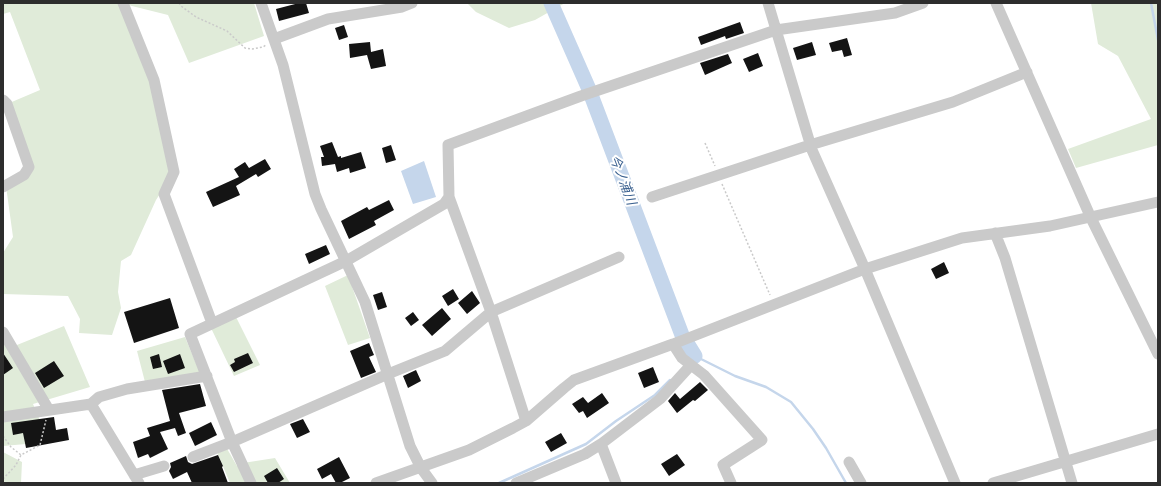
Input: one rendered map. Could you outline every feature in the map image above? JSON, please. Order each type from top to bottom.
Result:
[{"type":"street","points":[[123,3],[154,80],[174,172],[164,194],[212,323]]},
{"type":"street","points":[[261,3],[283,64],[315,194],[359,287],[369,313],[405,433],[421,468],[432,483]]},
{"type":"street","points":[[274,39],[328,19],[402,7],[412,3]]},
{"type":"street","points":[[768,3],[810,145],[865,269],[955,483]]},
{"type":"street","points":[[526,421],[491,312],[449,197],[448,145],[581,96],[776,30],[895,13],[923,3]]},
{"type":"street","points":[[996,3],[1091,218],[1158,354]]},
{"type":"street","points":[[652,197],[718,174],[953,102],[1027,72]]},
{"type":"street","points":[[3,100],[6,104],[29,167],[24,175],[3,187]]},
{"type":"street","points":[[251,483],[232,442],[190,334],[346,261],[444,204],[449,197]]},
{"type":"street","points":[[376,483],[469,450],[526,421],[574,380],[673,344],[865,269],[962,238],[1050,226],[1158,202]]},
{"type":"street","points":[[995,233],[1005,258],[1072,483]]},
{"type":"street","points":[[193,456],[232,442],[388,374],[445,351],[491,312],[619,257]]},
{"type":"street","points":[[3,332],[49,410]]},
{"type":"street","points":[[673,344],[682,358],[704,375],[762,440],[723,465],[730,483]]},
{"type":"street","points":[[516,483],[585,454],[601,444],[660,399],[691,365]]},
{"type":"street","points":[[3,417],[91,404],[99,397],[127,389],[207,376]]},
{"type":"street","points":[[91,404],[136,479],[164,466]]},
{"type":"street","points":[[993,483],[1158,434]]},
{"type":"street","points":[[601,444],[616,483]]},
{"type":"street","points":[[849,462],[861,483]]},
{"type":"path","points":[[179,3],[196,17],[227,31],[245,48],[252,49],[263,47],[274,39]]},
{"type":"path","points":[[705,143],[773,304]]},
{"type":"path","points":[[3,479],[16,465],[21,455],[40,445],[49,410]]},
{"type":"path","points":[[3,436],[11,447],[21,455]]},
{"type":"green space","points":[[3,3],[254,3],[264,36],[189,63],[168,15],[124,4],[154,80],[174,172],[156,200],[131,255],[121,261],[118,292],[121,308],[112,335],[79,333],[80,319],[68,296],[3,294],[3,253],[13,237],[6,186],[29,167],[7,104],[40,90],[10,12],[3,14]]},
{"type":"green space","points":[[467,3],[565,3],[535,20],[509,28],[476,12]]},
{"type":"green space","points":[[1091,3],[1158,3],[1158,145],[1076,168],[1068,149],[1151,119],[1118,56],[1098,44]]},
{"type":"green space","points":[[348,275],[370,338],[348,345],[325,286]]},
{"type":"green space","points":[[236,317],[260,365],[234,376],[211,328]]},
{"type":"green space","points":[[64,326],[90,387],[33,404],[49,442],[3,446],[3,335],[12,347]]},
{"type":"green space","points":[[185,337],[200,373],[145,382],[137,351]]},
{"type":"green space","points":[[226,447],[237,466],[243,463],[275,458],[290,483],[230,483],[217,452]]},
{"type":"green space","points":[[3,452],[22,462],[21,483],[3,483]]},
{"type":"water","points":[[424,161],[436,197],[413,204],[401,171]]},
{"type":"building","points":[[299,3],[306,3],[309,13],[279,21],[276,9]]},
{"type":"building","points":[[740,22],[744,33],[726,39],[725,36],[701,45],[698,37]]},
{"type":"building","points":[[344,25],[348,37],[339,40],[335,28]]},
{"type":"building","points":[[847,38],[852,55],[844,57],[842,50],[832,52],[829,43]]},
{"type":"building","points":[[370,42],[371,52],[383,49],[386,66],[371,69],[367,55],[350,58],[349,44]]},
{"type":"building","points":[[812,42],[816,55],[797,60],[793,48]]},
{"type":"building","points":[[758,53],[763,66],[749,72],[743,59]]},
{"type":"building","points":[[728,54],[732,63],[705,75],[700,63]]},
{"type":"building","points":[[332,142],[338,157],[341,156],[341,158],[361,152],[366,168],[350,173],[349,168],[337,172],[335,164],[322,166],[321,157],[324,157],[320,146]]},
{"type":"building","points":[[391,145],[396,160],[386,163],[382,148]]},
{"type":"building","points":[[265,159],[271,169],[258,177],[256,174],[236,186],[240,195],[213,207],[206,192],[239,177],[234,169],[245,162],[249,168]]},
{"type":"building","points":[[389,200],[394,210],[374,221],[376,225],[349,239],[341,221],[367,207],[369,210]]},
{"type":"building","points":[[326,245],[330,254],[309,264],[305,254]]},
{"type":"building","points":[[944,262],[949,273],[936,279],[931,269]]},
{"type":"building","points":[[453,289],[459,299],[448,306],[442,296]]},
{"type":"building","points":[[472,291],[480,303],[467,314],[458,303]]},
{"type":"building","points":[[382,292],[387,307],[378,310],[373,295]]},
{"type":"building","points":[[170,298],[179,328],[134,343],[124,312]]},
{"type":"building","points":[[442,308],[451,319],[432,336],[422,325]]},
{"type":"building","points":[[413,312],[419,320],[411,326],[405,318]]},
{"type":"building","points":[[369,343],[374,355],[369,357],[376,372],[361,378],[350,351]]},
{"type":"building","points":[[3,353],[13,368],[3,375]]},
{"type":"building","points":[[248,353],[253,363],[234,372],[230,365],[235,362],[234,359]]},
{"type":"building","points":[[159,354],[162,367],[153,369],[150,357]]},
{"type":"building","points":[[180,354],[185,368],[168,374],[163,361]]},
{"type":"building","points":[[54,361],[64,376],[44,388],[35,373]]},
{"type":"building","points":[[653,367],[659,382],[644,388],[638,373]]},
{"type":"building","points":[[416,370],[421,381],[408,388],[403,376]]},
{"type":"building","points":[[700,382],[708,390],[677,413],[668,401],[675,393],[680,399]]},
{"type":"building","points":[[200,384],[206,406],[179,413],[186,433],[178,436],[175,428],[160,432],[168,449],[150,458],[148,454],[138,458],[133,442],[150,436],[147,428],[170,421],[162,390]]},
{"type":"building","points":[[602,393],[609,403],[587,418],[583,411],[579,413],[572,404],[583,397],[588,403]]},
{"type":"building","points":[[54,417],[56,430],[67,428],[69,440],[26,448],[23,433],[13,435],[11,423]]},
{"type":"building","points":[[303,419],[310,432],[297,438],[290,424]]},
{"type":"building","points":[[211,422],[217,435],[195,446],[189,433]]},
{"type":"building","points":[[561,433],[567,443],[551,452],[545,442]]},
{"type":"building","points":[[677,454],[685,465],[669,476],[661,464]]},
{"type":"building","points":[[218,455],[228,483],[192,483],[187,472],[173,479],[169,471],[171,467],[170,463],[186,456],[188,462],[192,464]]},
{"type":"building","points":[[339,457],[350,478],[340,483],[336,483],[331,474],[322,479],[317,469]]},
{"type":"building","points":[[277,468],[284,479],[278,483],[268,483],[264,476]]},
{"type":"waterway","name":"今ノ浦川","points":[[551,3],[588,87],[682,335],[695,356]]},
{"type":"waterway","points":[[1151,3],[1158,40]]},
{"type":"waterway","points":[[690,361],[695,356],[735,376],[766,387],[791,402],[826,448],[846,483]]},
{"type":"waterway","points":[[499,483],[586,444],[616,421],[655,395],[670,380]]}]
